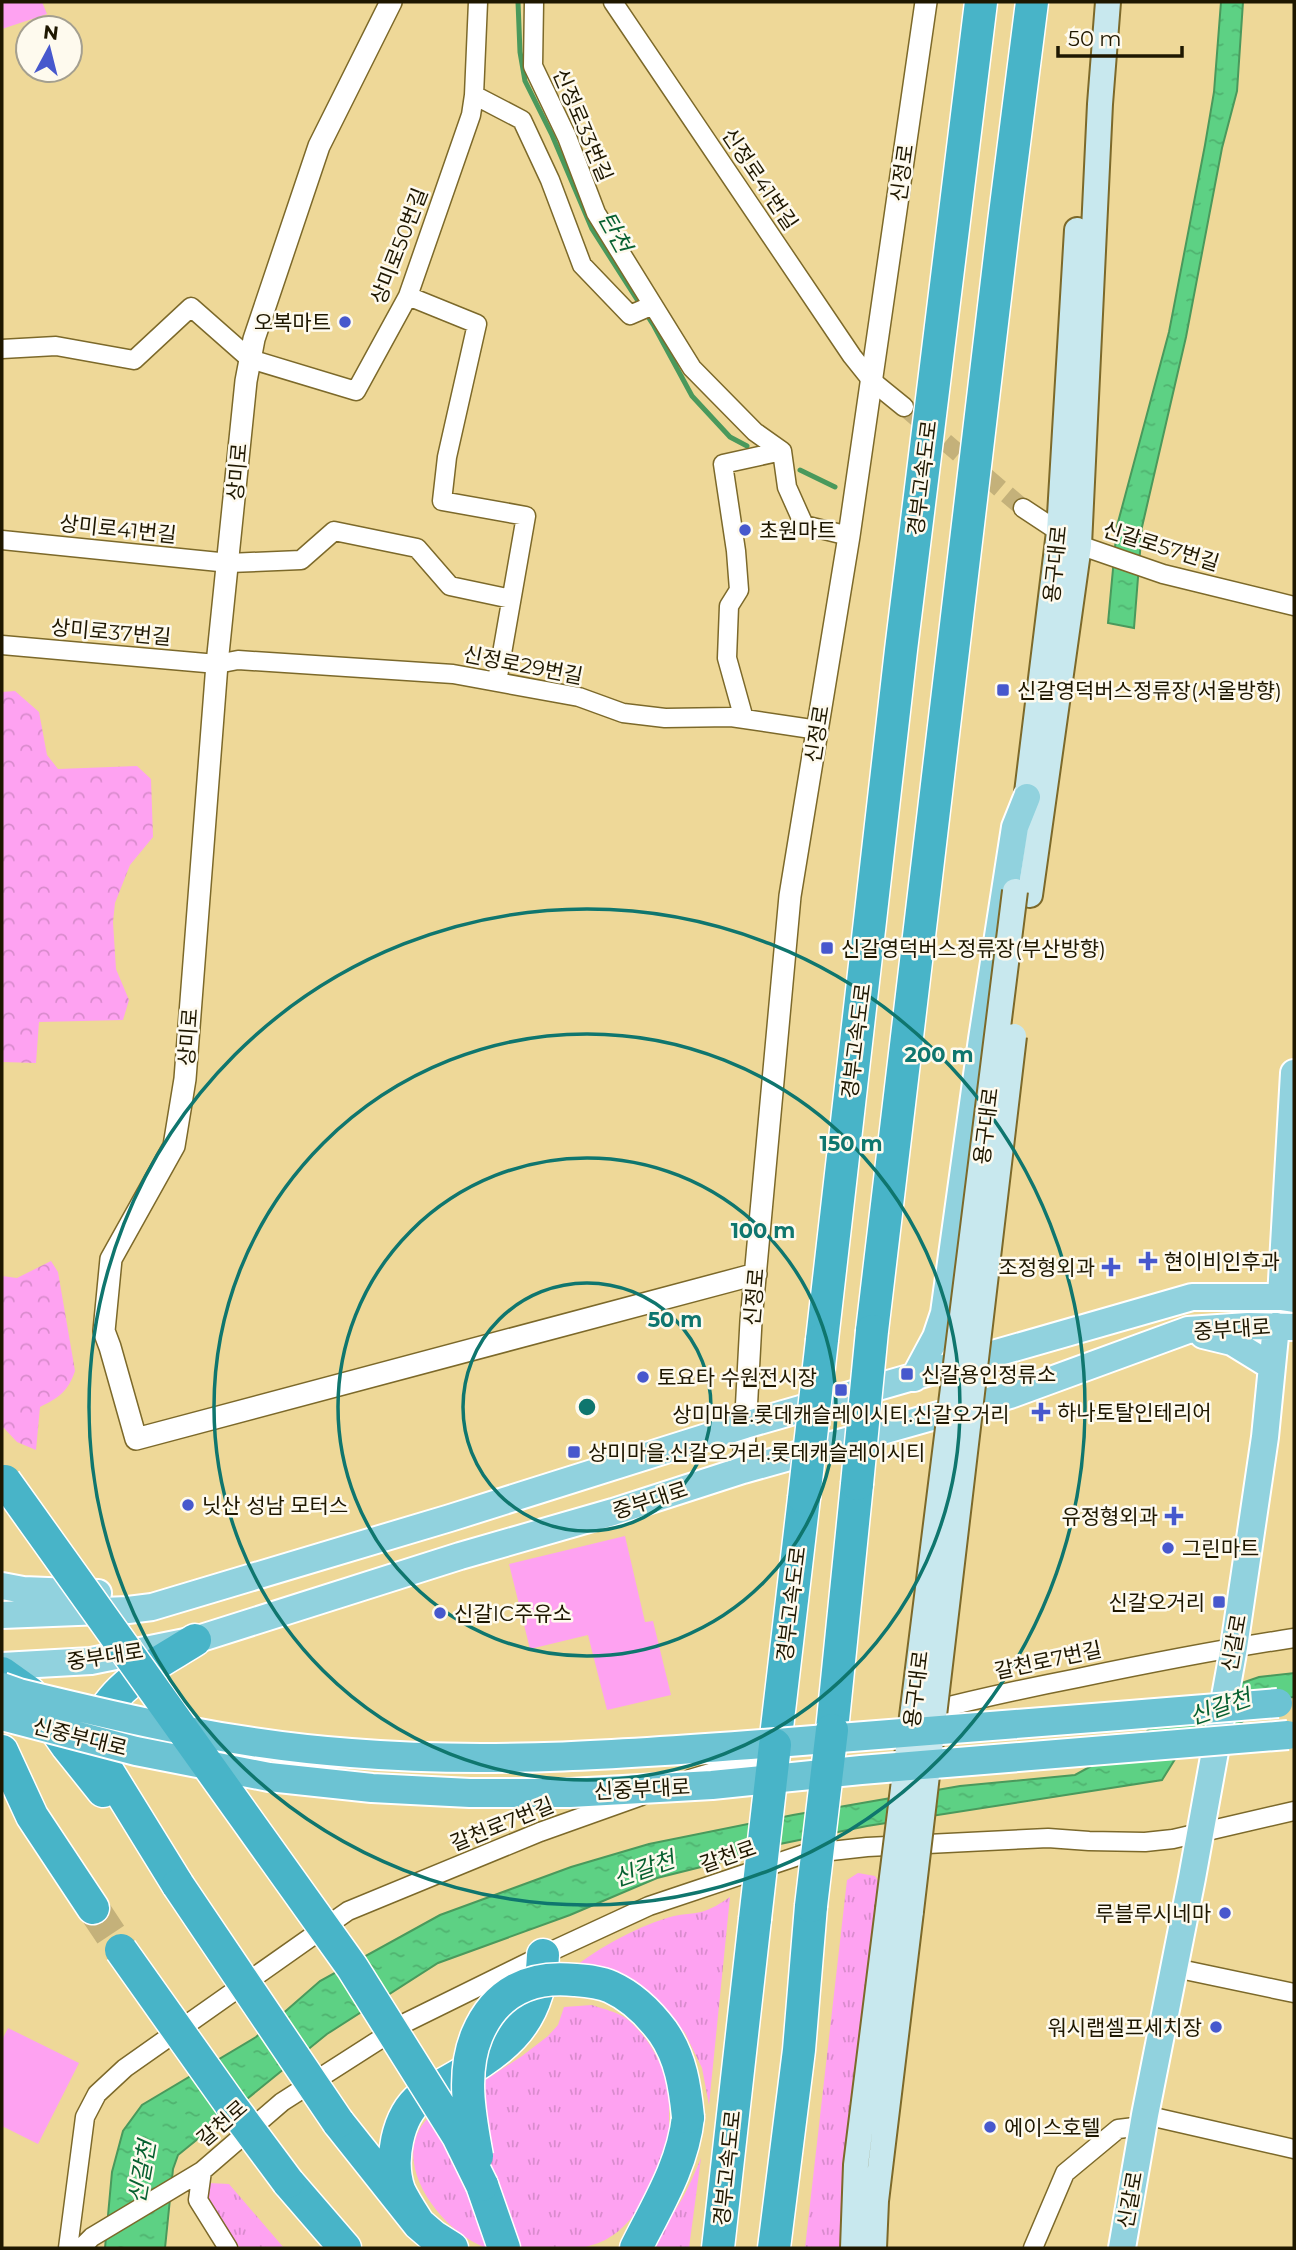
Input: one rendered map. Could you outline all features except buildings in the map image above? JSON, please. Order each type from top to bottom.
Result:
[{"type":"highway","name":"경부고속도로","points":[[718,2248],[901,650],[981,2]]},
{"type":"highway","points":[[774,2248],[799,2050],[811,1906],[832,1730],[872,1331],[1003,222],[1032,2]]},
{"type":"highway","points":[[3,1478],[352,1967],[458,2136],[482,2185],[504,2248]]},
{"type":"highway","points":[[195,1640],[116,1695],[99,1721],[96,1739],[99,1757],[178,1885],[338,2122],[419,2224],[452,2248]]},
{"type":"highway","points":[[2,1673],[30,1693],[67,1746],[178,1885]]},
{"type":"highway","name":"신중부대로","points":[[2,1687],[151,1725],[269,1745],[352,1754],[446,1757],[563,1756],[686,1750],[1278,1703]]},
{"type":"highway","name":"신중부대로","points":[[2,1716],[136,1751],[269,1777],[372,1788],[470,1793],[570,1793],[712,1785],[1288,1735]]},
{"type":"highway","points":[[2,1751],[10,1783],[93,1908]]},
{"type":"highway","points":[[121,1950],[336,2248]]},
{"type":"highway","points":[[419,2224],[400,2191],[396,2178],[397,2147],[405,2115],[421,2096],[456,2076],[516,2034],[526,2020],[539,1990],[543,1955]]},
{"type":"highway","points":[[482,2185],[469,2100],[471,2055],[487,2017],[498,2003],[533,1981],[590,1981],[610,1987],[632,1999],[649,2014],[676,2055],[685,2083],[688,2117],[682,2149],[636,2248]]},
{"type":"highway","points":[[288,2182],[345,2248]]},
{"type":"highway","points":[[617,2248],[638,2230],[664,2192]]},
{"type":"main road","name":"용구대로","points":[[1023,893],[1027,797],[1069,538],[1091,2]]},
{"type":"main road","name":"용구대로","points":[[853,2248],[856,2165],[900,1910],[1023,893],[1069,538],[1108,2]]},
{"type":"main road","points":[[914,1378],[936,1337],[944,1312],[1015,827],[1027,797]]},
{"type":"main road","name":"신갈로","points":[[1290,1296],[1294,1073]]},
{"type":"main road","name":"중부대로","points":[[2,1615],[128,1611],[152,1607],[450,1518],[746,1425],[1192,1297],[1290,1296]]},
{"type":"main road","name":"중부대로","points":[[2,1666],[91,1661],[195,1640],[743,1470],[1010,1395],[1188,1331],[1285,1326]]},
{"type":"main road","name":"신갈로","points":[[1122,2248],[1233,1653],[1265,1437],[1271,1366],[1285,1326]]},
{"type":"main road","points":[[1188,1331],[1232,1342],[1271,1366]]},
{"type":"main road","points":[[2,1586],[23,1590],[184,1598]]},
{"type":"main road","name":"용구대로","points":[[874,2248],[876,2201],[903,1990],[900,1910]]},
{"type":"main road","points":[[888,2248],[903,1990]]},
{"type":"street","name":"상미로","points":[[391,2],[319,146],[254,339],[246,381],[217,664],[185,1079],[174,1146],[111,1259],[104,1331],[136,1438],[756,1274]]},
{"type":"street","name":"상미로50번길","points":[[250,359],[356,391],[408,296],[471,115],[478,2]]},
{"type":"street","name":"신정로33번길","points":[[534,2],[533,66],[568,137],[596,213],[692,368],[755,432],[782,451]]},
{"type":"street","name":"신정로41번길","points":[[613,2],[852,356],[872,381]]},
{"type":"street","name":"신정로","points":[[743,1470],[756,1274],[790,895],[849,536],[926,2]]},
{"type":"street","points":[[474,95],[522,120],[550,180],[582,265],[630,315],[653,304]]},
{"type":"street","points":[[408,296],[477,324],[447,457],[442,501],[526,516],[496,682]]},
{"type":"street","points":[[2,349],[56,346],[134,360],[191,307],[250,359]]},
{"type":"street","points":[[872,381],[904,407]]},
{"type":"street","points":[[744,719],[727,658],[729,606],[739,590],[723,464],[782,451],[787,487],[804,525],[849,536]]},
{"type":"street","name":"신갈로57번길","points":[[1023,508],[1069,538],[1111,556],[1151,570],[1294,606]]},
{"type":"street","name":"상미로41번길","points":[[2,540],[229,563],[302,560],[334,531],[417,548],[450,586],[511,599]]},
{"type":"street","name":"상미로37번길","points":[[2,645],[217,664]]},
{"type":"street","name":"신정로29번길","points":[[217,664],[238,660],[453,674],[579,697],[623,713],[665,718],[731,717],[818,730]]},
{"type":"street","name":"신갈로","points":[[1285,1326],[1290,1296]]},
{"type":"street","name":"갈천로7번길","points":[[68,2248],[81,2135],[85,2117],[97,2094],[125,2068],[348,1911],[540,1832],[709,1772],[974,1699],[1233,1653],[1294,1638]]},
{"type":"street","name":"갈천로","points":[[87,2243],[169,2189],[202,2171],[282,2102],[396,2029],[543,1955],[649,1906],[804,1854],[867,1847],[1048,1838],[1145,1842],[1173,1839],[1202,1825],[1294,1811]]},
{"type":"street","points":[[1175,1968],[1294,1993]]},
{"type":"street","points":[[1032,2248],[1065,2173],[1118,2129],[1144,2120],[1294,2149]]},
{"type":"street","points":[[202,2171],[198,2200],[228,2248]]},
{"type":"green space","points":[[2,2],[42,2],[47,14],[14,14],[14,25],[2,29]]},
{"type":"green space","points":[[15,691],[39,712],[47,755],[58,769],[137,766],[151,779],[153,837],[130,865],[115,903],[113,922],[116,969],[129,1000],[123,1020],[39,1022],[36,1063],[2,1062],[2,692]]},
{"type":"green space","points":[[51,1261],[58,1272],[75,1371],[62,1394],[40,1407],[36,1450],[17,1442],[2,1426],[2,1276],[17,1278]]},
{"type":"green space","points":[[625,1536],[645,1622],[653,1621],[671,1695],[607,1710],[588,1635],[530,1649],[509,1564]]},
{"type":"green space","points":[[858,1873],[875,1876],[880,1884],[849,2111],[840,2248],[805,2248],[847,1880]]},
{"type":"green space","points":[[730,1897],[709,2105],[702,2068],[685,2033],[655,1999],[624,1977],[572,1969],[607,1945],[634,1931],[674,1916],[705,1911]]},
{"type":"green space","points":[[592,2005],[627,2019],[657,2056],[666,2079],[669,2117],[668,2146],[661,2169],[635,2214],[618,2231],[601,2242],[574,2248],[484,2247],[451,2225],[424,2191],[416,2172],[413,2153],[417,2134],[429,2117],[548,2036],[558,2025],[564,2007]]},
{"type":"green space","points":[[8,2028],[79,2063],[38,2144],[2,2126],[2,2040]]},
{"type":"green space","points":[[701,2158],[689,2248],[635,2248],[659,2229],[676,2209]]},
{"type":"green space","points":[[209,2183],[229,2184],[284,2248],[240,2248],[202,2202]]},
{"type":"water","points":[[1221,2],[1243,2],[1237,91],[1222,148],[1186,337],[1142,527],[1134,628],[1108,623],[1117,526],[1169,332],[1214,92]]},
{"type":"water","name":"신갈천","points":[[1294,1673],[1294,1697],[1262,1702],[1230,1734],[1187,1740],[1162,1780],[867,1826],[780,1844],[657,1878],[570,1915],[438,1963],[327,2034],[178,2155],[173,2169],[165,2248],[105,2248],[112,2172],[123,2131],[142,2105],[256,2037],[320,1981],[440,1915],[571,1867],[649,1844],[793,1815],[960,1786],[1075,1775],[1141,1739],[1170,1703],[1207,1695],[1259,1677]]},
{"type":"waterway","name":"탄천","points":[[518,2],[520,52],[525,81],[552,135],[592,229],[654,326],[692,396],[730,437],[747,446]]},
{"type":"waterway","name":"탄천","points":[[800,470],[835,487]]},
{"type":"tunnel","points":[[904,407],[1023,508]]},
{"type":"tunnel","points":[[93,1908],[121,1950]]},
{"type":"place","name":"오복마트","points":[[345,322]]},
{"type":"place","name":"초원마트","points":[[745,530]]},
{"type":"place","name":"신갈영덕버스정류장(서울방향)","points":[[1003,690]]},
{"type":"place","name":"신갈영덕버스정류장(부산방향)","points":[[827,948]]},
{"type":"place","name":"현이비인후과","points":[[1148,1261]]},
{"type":"place","name":"조정형외과","points":[[1111,1267]]},
{"type":"place","name":"신갈용인정류소","points":[[907,1374]]},
{"type":"place","name":"토요타 수원전시장","points":[[643,1377]]},
{"type":"place","name":"상미마을.롯데캐슬레이시티.신갈오거리","points":[[841,1390]]},
{"type":"place","name":"하나토탈인테리어","points":[[1041,1412]]},
{"type":"place","name":"상미마을.신갈오거리.롯데캐슬레이시티","points":[[574,1452]]},
{"type":"place","name":"닛산 성남 모터스","points":[[188,1505]]},
{"type":"place","name":"유정형외과","points":[[1174,1516]]},
{"type":"place","name":"그린마트","points":[[1168,1548]]},
{"type":"place","name":"신갈오거리","points":[[1219,1602]]},
{"type":"place","name":"신갈IC주유소","points":[[440,1613]]},
{"type":"place","name":"루블루시네마","points":[[1225,1913]]},
{"type":"place","name":"워시랩셀프세치장","points":[[1216,2027]]},
{"type":"place","name":"에이스호텔","points":[[990,2127]]}]
